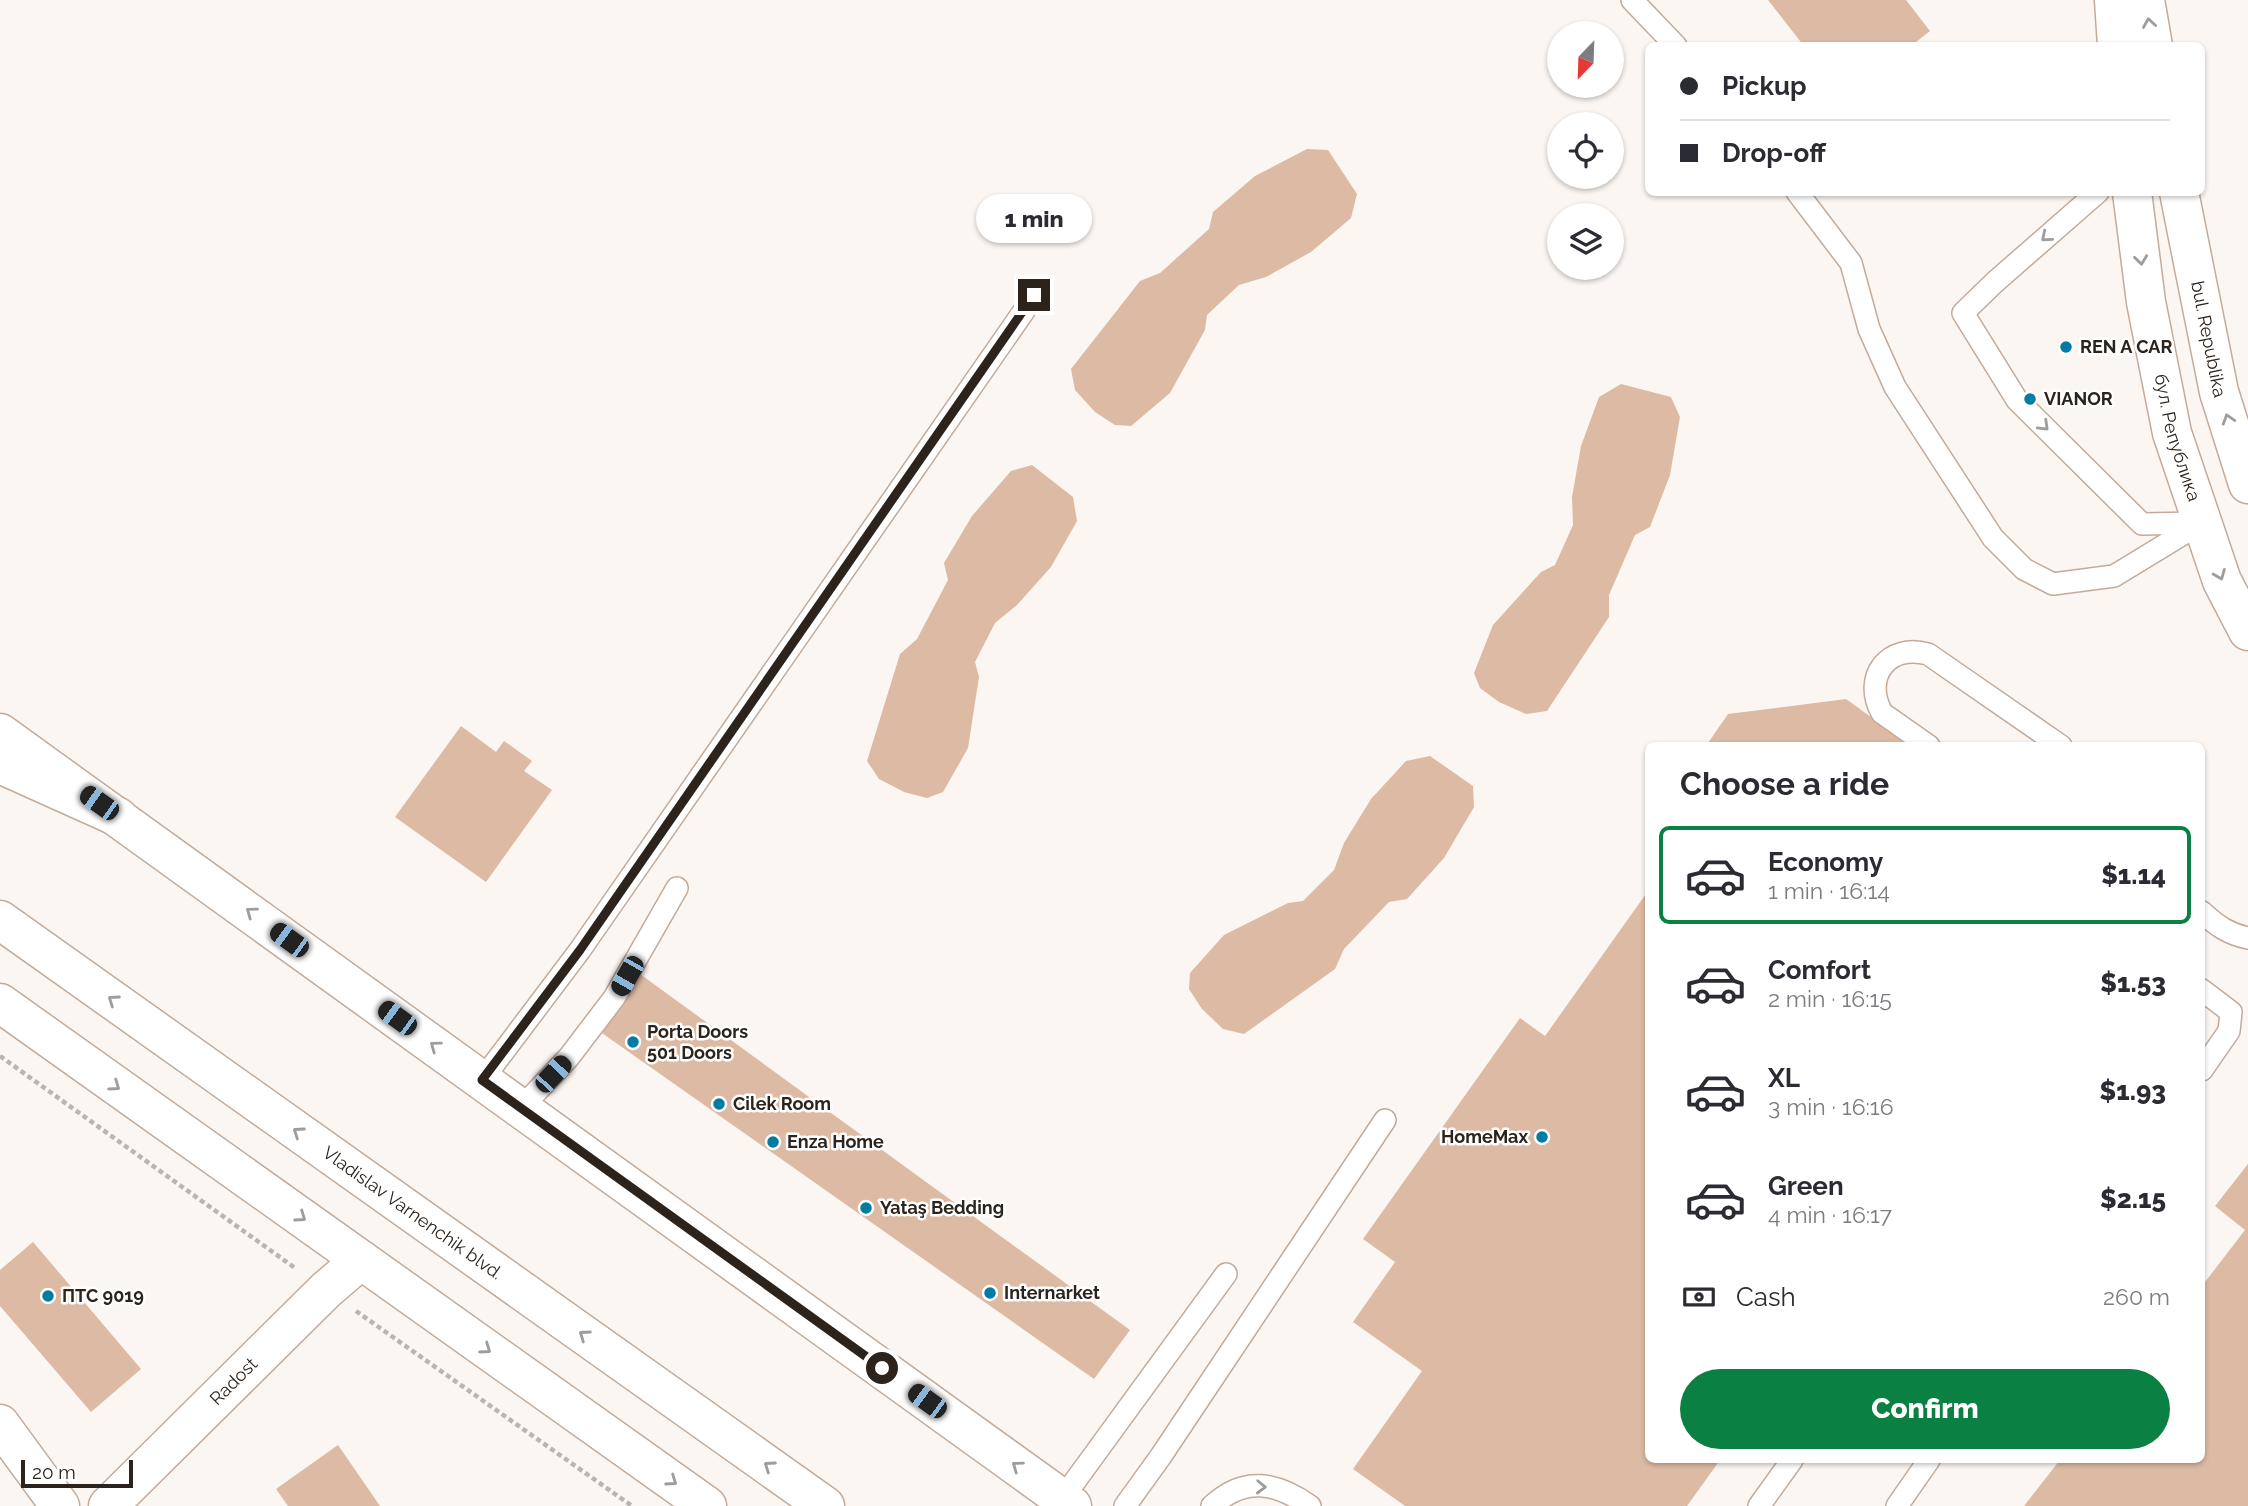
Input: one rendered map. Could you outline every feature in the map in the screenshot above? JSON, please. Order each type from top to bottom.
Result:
[{"type":"street","points":[[2114,0],[2117,42]]},
{"type":"street","points":[[2145,0],[2151,42]]},
{"type":"street","name":"бул. Република","points":[[2133,196],[2147,302],[2172,433],[2222,581],[2248,631]]},
{"type":"street","name":"bul. Republika","points":[[2180,196],[2219,392],[2248,484]]},
{"type":"street","points":[[0,733],[1067,1503]]},
{"type":"street","points":[[0,764],[118,817]]},
{"type":"street","name":"Vladislav Varnenchik blvd.","points":[[0,920],[825,1506]]},
{"type":"street","points":[[0,1003],[707,1506]]},
{"type":"street","name":"Radost","points":[[108,1506],[326,1290],[361,1260]]},
{"type":"street","points":[[0,1424],[60,1506]]},
{"type":"lane","points":[[1632,0],[1672,42]]},
{"type":"lane","points":[[1800,196],[1852,263],[1869,329],[1895,387],[1993,538],[2024,569],[2053,584],[2114,576],[2201,523]]},
{"type":"lane","points":[[2093,196],[1963,313],[2017,400],[2143,524],[2201,523]]},
{"type":"lane","points":[[482,1080],[580,950],[1034,295]]},
{"type":"lane","points":[[1923,742],[1882,713],[1875,687],[1883,665],[1900,653],[1909,651],[1928,654],[2055,742]]},
{"type":"lane","points":[[521,1108],[569,1057],[614,998],[677,888]]},
{"type":"lane","points":[[2205,915],[2216,926],[2230,934],[2248,938]]},
{"type":"lane","points":[[2205,992],[2231,1012],[2229,1031],[2205,1066]]},
{"type":"lane","points":[[1125,1506],[1385,1120]]},
{"type":"lane","points":[[1067,1503],[1226,1274]]},
{"type":"lane","points":[[1759,1506],[1790,1463]]},
{"type":"lane","points":[[1897,1506],[1927,1463]]},
{"type":"lane","points":[[1212,1506],[1235,1490],[1264,1486],[1287,1491],[1310,1506]]},
{"type":"building","points":[[1768,0],[1906,0],[1930,31],[1916,42],[1801,42]]},
{"type":"building","points":[[1307,149],[1328,150],[1357,194],[1351,218],[1311,252],[1266,277],[1239,285],[1207,315],[1205,330],[1170,393],[1131,426],[1115,425],[1095,412],[1075,390],[1071,369],[1140,281],[1160,273],[1209,229],[1213,212],[1255,176]]},
{"type":"building","points":[[1621,384],[1671,397],[1680,417],[1670,475],[1650,527],[1635,535],[1609,595],[1609,617],[1547,711],[1526,714],[1499,702],[1480,688],[1474,673],[1493,625],[1541,572],[1555,565],[1573,525],[1572,497],[1581,446],[1599,397]]},
{"type":"building","points":[[1032,465],[1073,497],[1077,521],[1051,567],[1017,605],[995,623],[975,662],[979,677],[968,748],[943,792],[927,798],[904,792],[879,779],[867,761],[900,654],[917,639],[948,580],[944,563],[972,516],[1011,471]]},
{"type":"building","points":[[1846,699],[1905,742],[1709,742],[1728,714]]},
{"type":"building","points":[[461,726],[496,752],[504,741],[532,761],[524,771],[552,790],[486,882],[395,817]]},
{"type":"building","points":[[1430,756],[1473,786],[1474,807],[1444,858],[1407,899],[1389,902],[1344,949],[1335,969],[1244,1034],[1223,1029],[1202,1009],[1189,989],[1190,973],[1224,935],[1288,903],[1303,901],[1334,870],[1344,843],[1371,799],[1406,761]]},
{"type":"building","name":"HomeMax","points":[[1645,895],[1645,1463],[1718,1463],[1687,1506],[1405,1506],[1353,1469],[1422,1371],[1353,1322],[1395,1262],[1363,1239],[1520,1018],[1545,1036]]},
{"type":"building","points":[[640,974],[1130,1330],[1094,1379],[599,1031]]},
{"type":"building","points":[[2248,1164],[2248,1506],[2024,1506],[2058,1463],[2205,1463],[2205,1282],[2245,1230],[2215,1206]]},
{"type":"building","points":[[33,1242],[141,1369],[91,1412],[0,1306],[0,1270]]},
{"type":"building","points":[[338,1445],[380,1506],[288,1506],[276,1489]]},
{"type":"place","name":"REN A CAR","points":[[2066,347]]},
{"type":"place","name":"VIANOR","points":[[2030,399]]},
{"type":"place","name":"Porta Doors 501 Doors","points":[[633,1042]]},
{"type":"place","name":"Cilek Room","points":[[719,1104]]},
{"type":"place","name":"HomeMax","points":[[1542,1137]]},
{"type":"place","name":"Enza Home","points":[[773,1142]]},
{"type":"place","name":"Yataş Bedding","points":[[866,1208]]},
{"type":"place","name":"Internarket","points":[[990,1293]]},
{"type":"place","name":"ПТС 9019","points":[[48,1296]]},
{"type":"route","points":[[882,1368],[482,1080],[580,950],[1034,295]]}]
